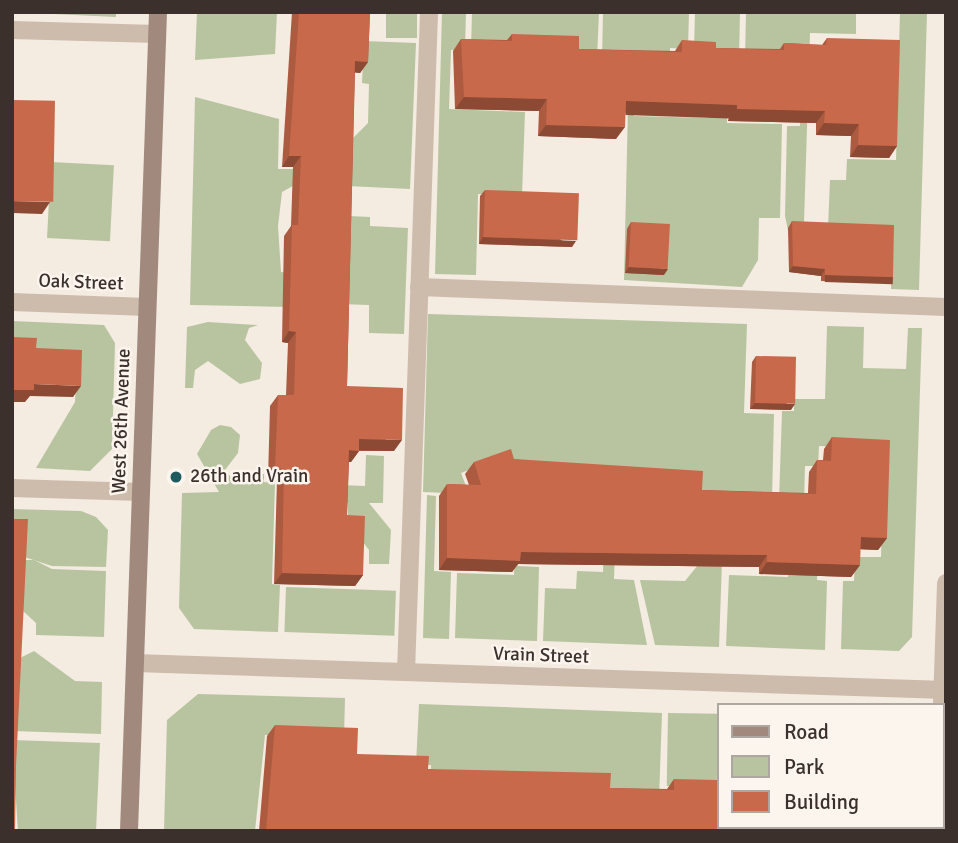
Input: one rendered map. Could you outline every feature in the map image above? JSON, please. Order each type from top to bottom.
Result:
[{"type":"street","name":"West 26th Avenue","points":[[129,831],[158,12]]},
{"type":"street","points":[[406,672],[429,12]]},
{"type":"street","points":[[12,30],[157,34]]},
{"type":"street","points":[[419,287],[946,307]]},
{"type":"street","name":"Oak Street","points":[[12,302],[148,307]]},
{"type":"street","points":[[12,488],[141,492]]},
{"type":"street","points":[[943,695],[946,583]]},
{"type":"street","name":"Vrain Street","points":[[135,663],[943,695]]},
{"type":"green space","points":[[12,12],[116,12],[116,17]]},
{"type":"green space","points":[[197,12],[277,12],[275,54],[195,60]]},
{"type":"green space","points":[[386,12],[417,12],[417,38],[386,38]]},
{"type":"green space","points":[[442,12],[466,12],[465,49],[451,50],[449,109],[525,112],[522,195],[478,194],[476,275],[435,274]]},
{"type":"green space","points":[[472,12],[599,12],[597,59],[471,49]]},
{"type":"green space","points":[[603,12],[689,12],[688,49],[670,48],[670,62],[602,60]]},
{"type":"green space","points":[[695,12],[740,12],[739,58],[694,50]]},
{"type":"green space","points":[[746,12],[856,12],[856,34],[810,33],[803,254],[793,254],[785,216],[787,126],[800,126],[801,54],[745,58]]},
{"type":"green space","points":[[900,12],[927,12],[919,290],[891,289],[893,229],[828,227],[830,180],[846,180],[847,159],[896,160]]},
{"type":"green space","points":[[364,41],[416,43],[410,189],[347,186],[348,143],[368,123],[369,84],[362,83]]},
{"type":"green space","points":[[629,65],[636,65],[634,116],[708,118],[710,69],[727,99],[727,123],[782,124],[780,218],[759,218],[758,260],[742,287],[624,280]]},
{"type":"green space","points":[[195,97],[279,119],[278,169],[300,169],[300,182],[282,192],[278,226],[281,272],[289,273],[288,307],[190,305]]},
{"type":"green space","points":[[51,162],[114,165],[110,241],[47,238]]},
{"type":"green space","points":[[349,216],[370,217],[370,226],[408,228],[404,334],[369,333],[369,305],[340,304]]},
{"type":"green space","points":[[428,314],[747,324],[744,413],[774,414],[772,500],[528,466],[504,457],[461,473],[469,494],[423,492]]},
{"type":"green space","points":[[12,321],[104,325],[115,343],[112,449],[90,471],[36,468],[75,402],[77,361],[12,349]]},
{"type":"green space","points":[[208,322],[258,325],[249,328],[245,340],[262,363],[260,379],[240,384],[208,361],[195,370],[193,388],[185,388],[187,327]]},
{"type":"green space","points":[[827,326],[864,327],[863,368],[906,369],[908,328],[922,328],[912,637],[899,651],[841,649],[843,581],[854,581],[855,557],[881,557],[884,448],[819,446],[818,466],[805,466],[804,502],[779,501],[782,411],[794,411],[794,399],[825,399]]},
{"type":"green space","points":[[220,425],[231,427],[240,435],[238,453],[225,470],[234,481],[247,473],[264,474],[264,482],[275,483],[272,584],[280,585],[278,632],[194,629],[179,608],[182,493],[219,492],[197,454],[211,430]]},
{"type":"green space","points":[[366,455],[384,456],[383,503],[369,503],[391,530],[389,564],[369,564],[369,550],[348,523],[348,503],[340,501],[339,485],[365,486]]},
{"type":"green space","points":[[427,495],[436,496],[434,571],[451,572],[449,639],[423,638]]},
{"type":"green space","points":[[517,497],[521,497],[518,566],[539,567],[537,641],[455,638],[457,573],[514,575]]},
{"type":"green space","points":[[605,499],[617,499],[614,579],[634,580],[647,645],[543,641],[545,588],[576,589],[577,571],[603,572]]},
{"type":"green space","points":[[12,509],[81,511],[96,517],[108,530],[106,567],[52,566],[21,556],[12,529]]},
{"type":"green space","points":[[819,512],[817,580],[827,581],[825,650],[726,646],[729,575],[788,577],[789,541]]},
{"type":"green space","points":[[21,560],[34,560],[52,569],[106,571],[104,637],[36,635],[36,623],[22,610]]},
{"type":"green space","points":[[722,561],[719,647],[655,645],[640,580],[685,581],[698,565]]},
{"type":"green space","points":[[286,587],[396,591],[394,636],[284,632]]},
{"type":"green space","points":[[34,651],[75,681],[102,682],[101,734],[13,731],[12,662]]},
{"type":"green space","points":[[198,694],[345,698],[344,737],[265,735],[255,831],[164,831],[167,720]]},
{"type":"green space","points":[[419,704],[662,713],[659,799],[430,785],[431,765],[416,765]]},
{"type":"green space","points":[[668,713],[716,714],[716,787],[667,786]]},
{"type":"green space","points":[[12,740],[100,743],[96,831],[18,831]]},
{"type":"building","points":[[299,12],[370,12],[368,62],[355,61],[347,386],[403,388],[402,440],[359,439],[359,451],[349,450],[347,515],[365,516],[363,575],[282,573],[284,469],[275,468],[278,395],[294,395],[296,332],[289,331],[292,225],[298,225],[301,156],[289,156]]},
{"type":"building","points":[[512,34],[579,36],[579,49],[682,52],[682,40],[716,42],[716,48],[784,50],[784,43],[826,45],[827,38],[900,40],[897,146],[858,145],[859,124],[824,123],[825,111],[737,109],[737,105],[626,101],[625,127],[546,125],[547,99],[464,97],[461,39],[512,41]]},
{"type":"building","points":[[12,100],[55,101],[53,202],[12,201]]},
{"type":"building","points":[[485,190],[579,193],[577,240],[483,237]]},
{"type":"building","points":[[792,221],[894,225],[893,277],[825,275],[825,269],[793,266]]},
{"type":"building","points":[[631,222],[670,224],[668,269],[629,267]]},
{"type":"building","points":[[12,337],[37,338],[36,348],[82,350],[81,386],[34,384],[34,390],[12,390]]},
{"type":"building","points":[[756,356],[796,357],[795,404],[755,403]]},
{"type":"building","points":[[832,437],[890,440],[887,538],[861,537],[860,565],[767,562],[767,555],[521,552],[520,561],[447,558],[447,484],[481,485],[474,462],[511,449],[514,459],[703,471],[702,490],[816,494],[817,460],[831,461]]},
{"type":"building","points":[[12,519],[28,519],[15,831],[12,831]]},
{"type":"building","points":[[275,725],[358,728],[357,754],[429,756],[428,769],[611,773],[610,788],[674,790],[674,779],[716,780],[716,829],[875,829],[875,831],[266,831]]},
{"type":"place","name":"26th and Vrain","points":[[176,477]]}]
